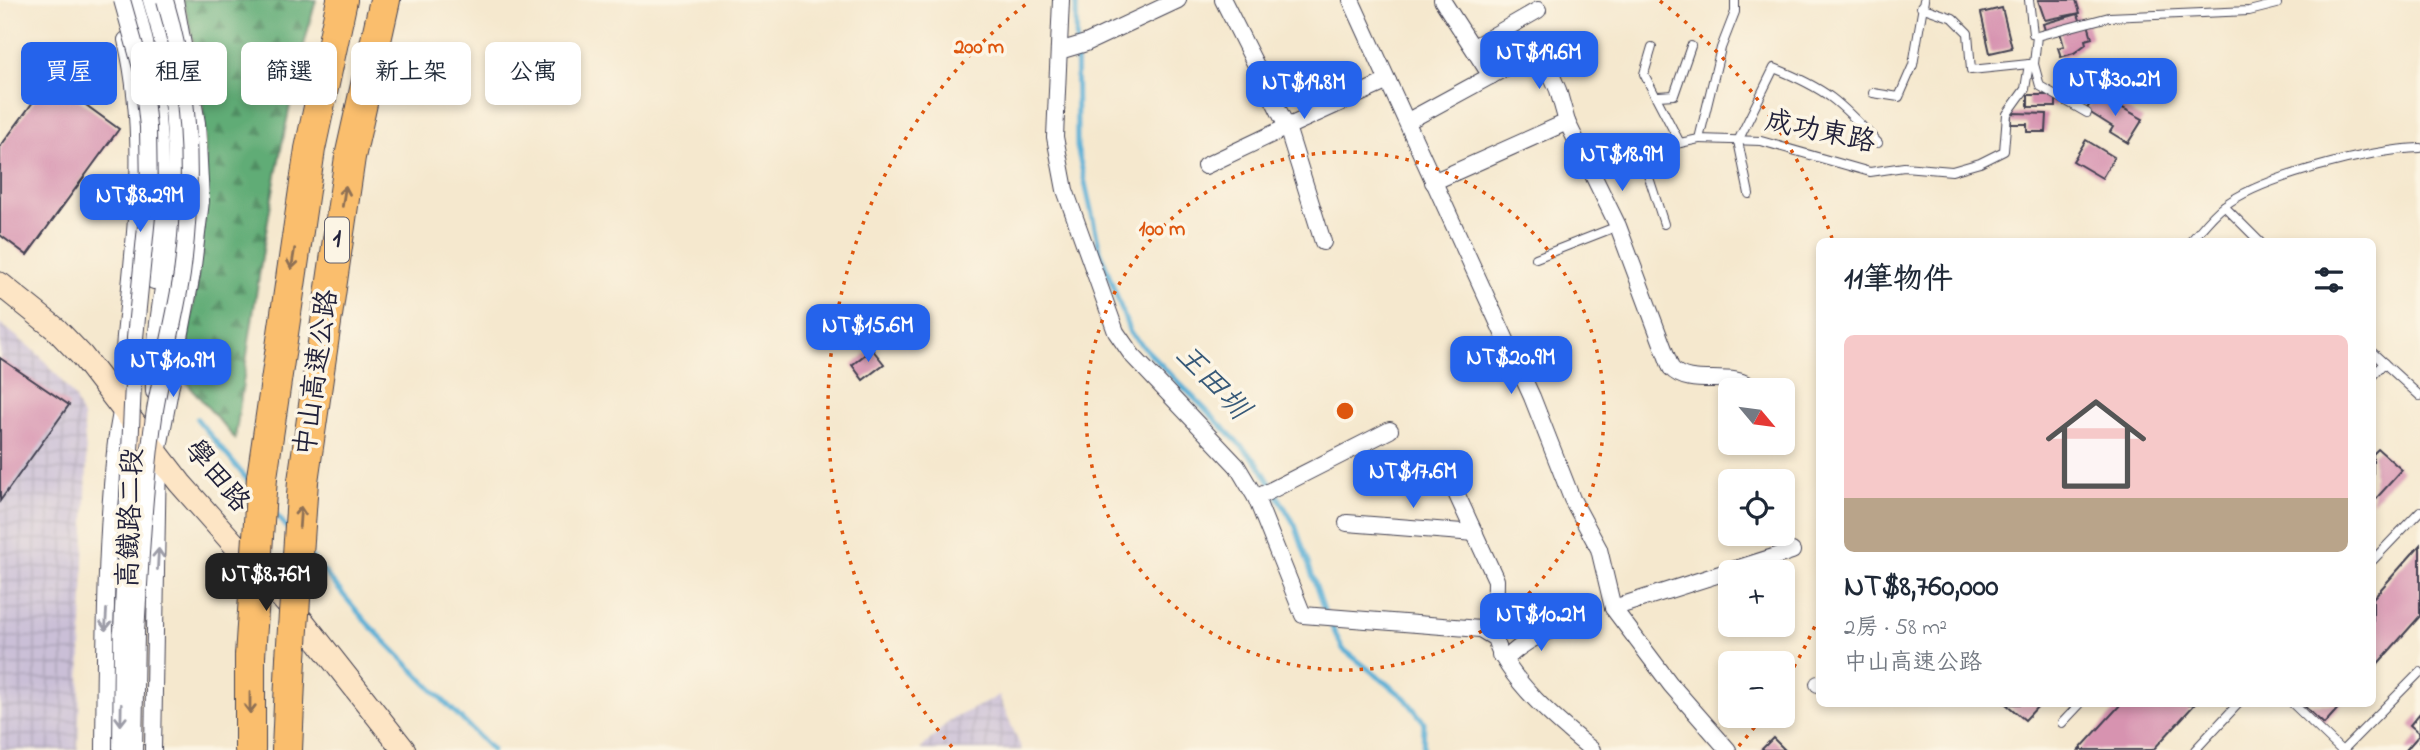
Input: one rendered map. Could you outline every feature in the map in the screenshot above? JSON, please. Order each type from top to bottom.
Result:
[{"type":"highway","name":"中山高速公路","points":[[250,750],[250,656],[261,477],[310,149],[342,0]]},
{"type":"highway","name":"中山高速公路","points":[[286,750],[303,481],[350,157],[385,0]]},
{"type":"main road","name":"學田路","points":[[0,284],[56,329],[122,405],[180,482],[304,623],[404,750]]},
{"type":"street","name":"高鐵路二段","points":[[104,750],[105,631],[115,451],[122,405],[139,196],[139,128],[134,73],[115,0]]},
{"type":"street","points":[[122,0],[142,71],[148,127],[149,196],[135,338],[129,632],[134,750]]},
{"type":"street","points":[[122,405],[146,345],[167,124],[135,0]]},
{"type":"street","points":[[151,0],[166,67],[167,124],[174,199],[154,377],[158,453]]},
{"type":"street","points":[[121,750],[129,632],[146,479],[156,407],[181,275],[190,200],[188,123],[165,0]]},
{"type":"street","name":"高鐵路二段","points":[[153,750],[158,453],[192,274],[201,201],[197,122],[175,0]]},
{"type":"street","points":[[1061,0],[1055,137],[1065,190],[1116,332],[1132,355],[1237,466],[1255,498],[1303,615],[1480,629],[1495,638]]},
{"type":"street","points":[[1059,51],[1086,43],[1178,0]]},
{"type":"street","points":[[1223,0],[1287,127],[1323,242]]},
{"type":"street","points":[[1351,0],[1532,397],[1572,499],[1599,549],[1613,608],[1671,685],[1728,750]]},
{"type":"street","points":[[1442,0],[1491,76]]},
{"type":"street","points":[[1474,47],[1538,10]]},
{"type":"street","points":[[1408,121],[1540,49],[1558,90],[1567,122],[1618,226],[1671,368],[1682,376],[1718,380]]},
{"type":"street","points":[[1205,166],[1388,81]]},
{"type":"street","points":[[1433,182],[1567,122]]},
{"type":"street","points":[[1255,498],[1390,430]]},
{"type":"street","points":[[1446,471],[1496,580],[1495,638],[1500,655],[1563,726],[1592,750]]},
{"type":"street","points":[[1347,523],[1475,533]]},
{"type":"street","points":[[1613,608],[1792,551]]},
{"type":"street","points":[[1500,655],[1510,655],[1526,640],[1557,629],[1571,617]]},
{"type":"lane","points":[[1699,139],[1721,48],[1735,12],[1735,0]]},
{"type":"lane","name":"成功東路","points":[[1664,224],[1643,159],[1681,143],[1699,139],[1761,141],[1870,172],[1904,167],[1952,171],[1980,163],[2004,151],[2007,114],[2025,89],[2037,36],[2033,34],[2029,0]]},
{"type":"lane","points":[[2037,36],[2109,16],[2249,11],[2277,4],[2276,0]]},
{"type":"lane","name":"成功東路","points":[[1873,93],[1899,97],[1913,65],[1923,4],[1953,18],[1968,33],[1971,70],[2032,64]]},
{"type":"lane","points":[[1658,96],[1674,95],[1691,46]]},
{"type":"lane","points":[[1653,47],[1644,74],[1681,143]]},
{"type":"lane","points":[[2032,64],[2040,86],[2087,113]]},
{"type":"lane","name":"成功東路","points":[[1749,194],[1738,141],[1774,68],[1817,85],[1844,106],[1878,143]]},
{"type":"lane","points":[[2194,238],[2224,205],[2275,179],[2397,148],[2420,148]]},
{"type":"lane","points":[[2224,205],[2256,238]]},
{"type":"lane","points":[[1536,258],[1618,226]]},
{"type":"lane","points":[[2376,356],[2420,396]]},
{"type":"lane","points":[[2376,372],[2384,363]]},
{"type":"lane","points":[[2376,557],[2420,511]]},
{"type":"lane","points":[[2296,707],[2342,750],[2420,671]]},
{"type":"lane","points":[[2062,723],[2077,707]]},
{"type":"lane","points":[[2195,750],[2235,707]]},
{"type":"shaded area","points":[[0,323],[38,354],[58,376],[74,397],[83,417],[87,465],[78,750],[0,750]]},
{"type":"shaded area","points":[[999,696],[1022,750],[920,750],[950,720]]},
{"type":"green space","points":[[183,0],[316,0],[305,42],[241,42],[241,105],[290,105],[259,273],[235,439],[180,375],[197,282],[202,235],[205,188],[203,105],[227,105],[227,42],[193,42]]},
{"type":"building","points":[[2038,0],[2076,0],[2080,13],[2045,20]]},
{"type":"building","points":[[2002,8],[2012,48],[1990,53],[1981,13]]},
{"type":"building","points":[[2078,14],[2081,23],[2046,33],[2043,24]]},
{"type":"building","points":[[2088,24],[2092,38],[2085,40],[2086,44],[2074,53],[2061,57],[2058,48],[2064,46],[2060,32]]},
{"type":"building","points":[[2097,94],[2143,119],[2128,143],[2110,132],[2113,127],[2086,110]]},
{"type":"building","points":[[2028,95],[2056,95],[2056,107],[2028,107]]},
{"type":"building","points":[[31,105],[86,105],[119,129],[27,255],[0,235],[0,147]]},
{"type":"building","points":[[2011,113],[2047,114],[2046,132],[2027,132],[2027,124],[2011,124]]},
{"type":"building","points":[[2086,140],[2114,157],[2102,178],[2073,161]]},
{"type":"building","points":[[872,349],[884,364],[863,380],[852,365]]},
{"type":"building","points":[[0,358],[69,405],[0,501]]},
{"type":"building","points":[[2378,449],[2402,470],[2376,499]]},
{"type":"building","points":[[2420,545],[2420,616],[2376,666],[2376,595]]},
{"type":"building","points":[[2010,707],[2037,707],[2025,720]]},
{"type":"building","points":[[2118,707],[2192,707],[2153,750],[2079,750]]},
{"type":"building","points":[[2305,707],[2339,707],[2324,724]]},
{"type":"building","points":[[2420,713],[2420,734],[2410,725]]},
{"type":"building","points":[[2420,734],[2420,750],[2406,750]]},
{"type":"building","points":[[1773,738],[1785,750],[1761,750]]},
{"type":"waterway","name":"王田圳","points":[[1076,0],[1077,147],[1100,250],[1130,333],[1258,463],[1295,525],[1325,613]]},
{"type":"waterway","points":[[197,419],[250,483]]},
{"type":"waterway","points":[[270,507],[288,529]]},
{"type":"waterway","points":[[308,553],[368,624],[492,750]]},
{"type":"waterway","name":"王田圳","points":[[1329,621],[1343,649],[1405,698],[1424,722],[1423,750]]}]
